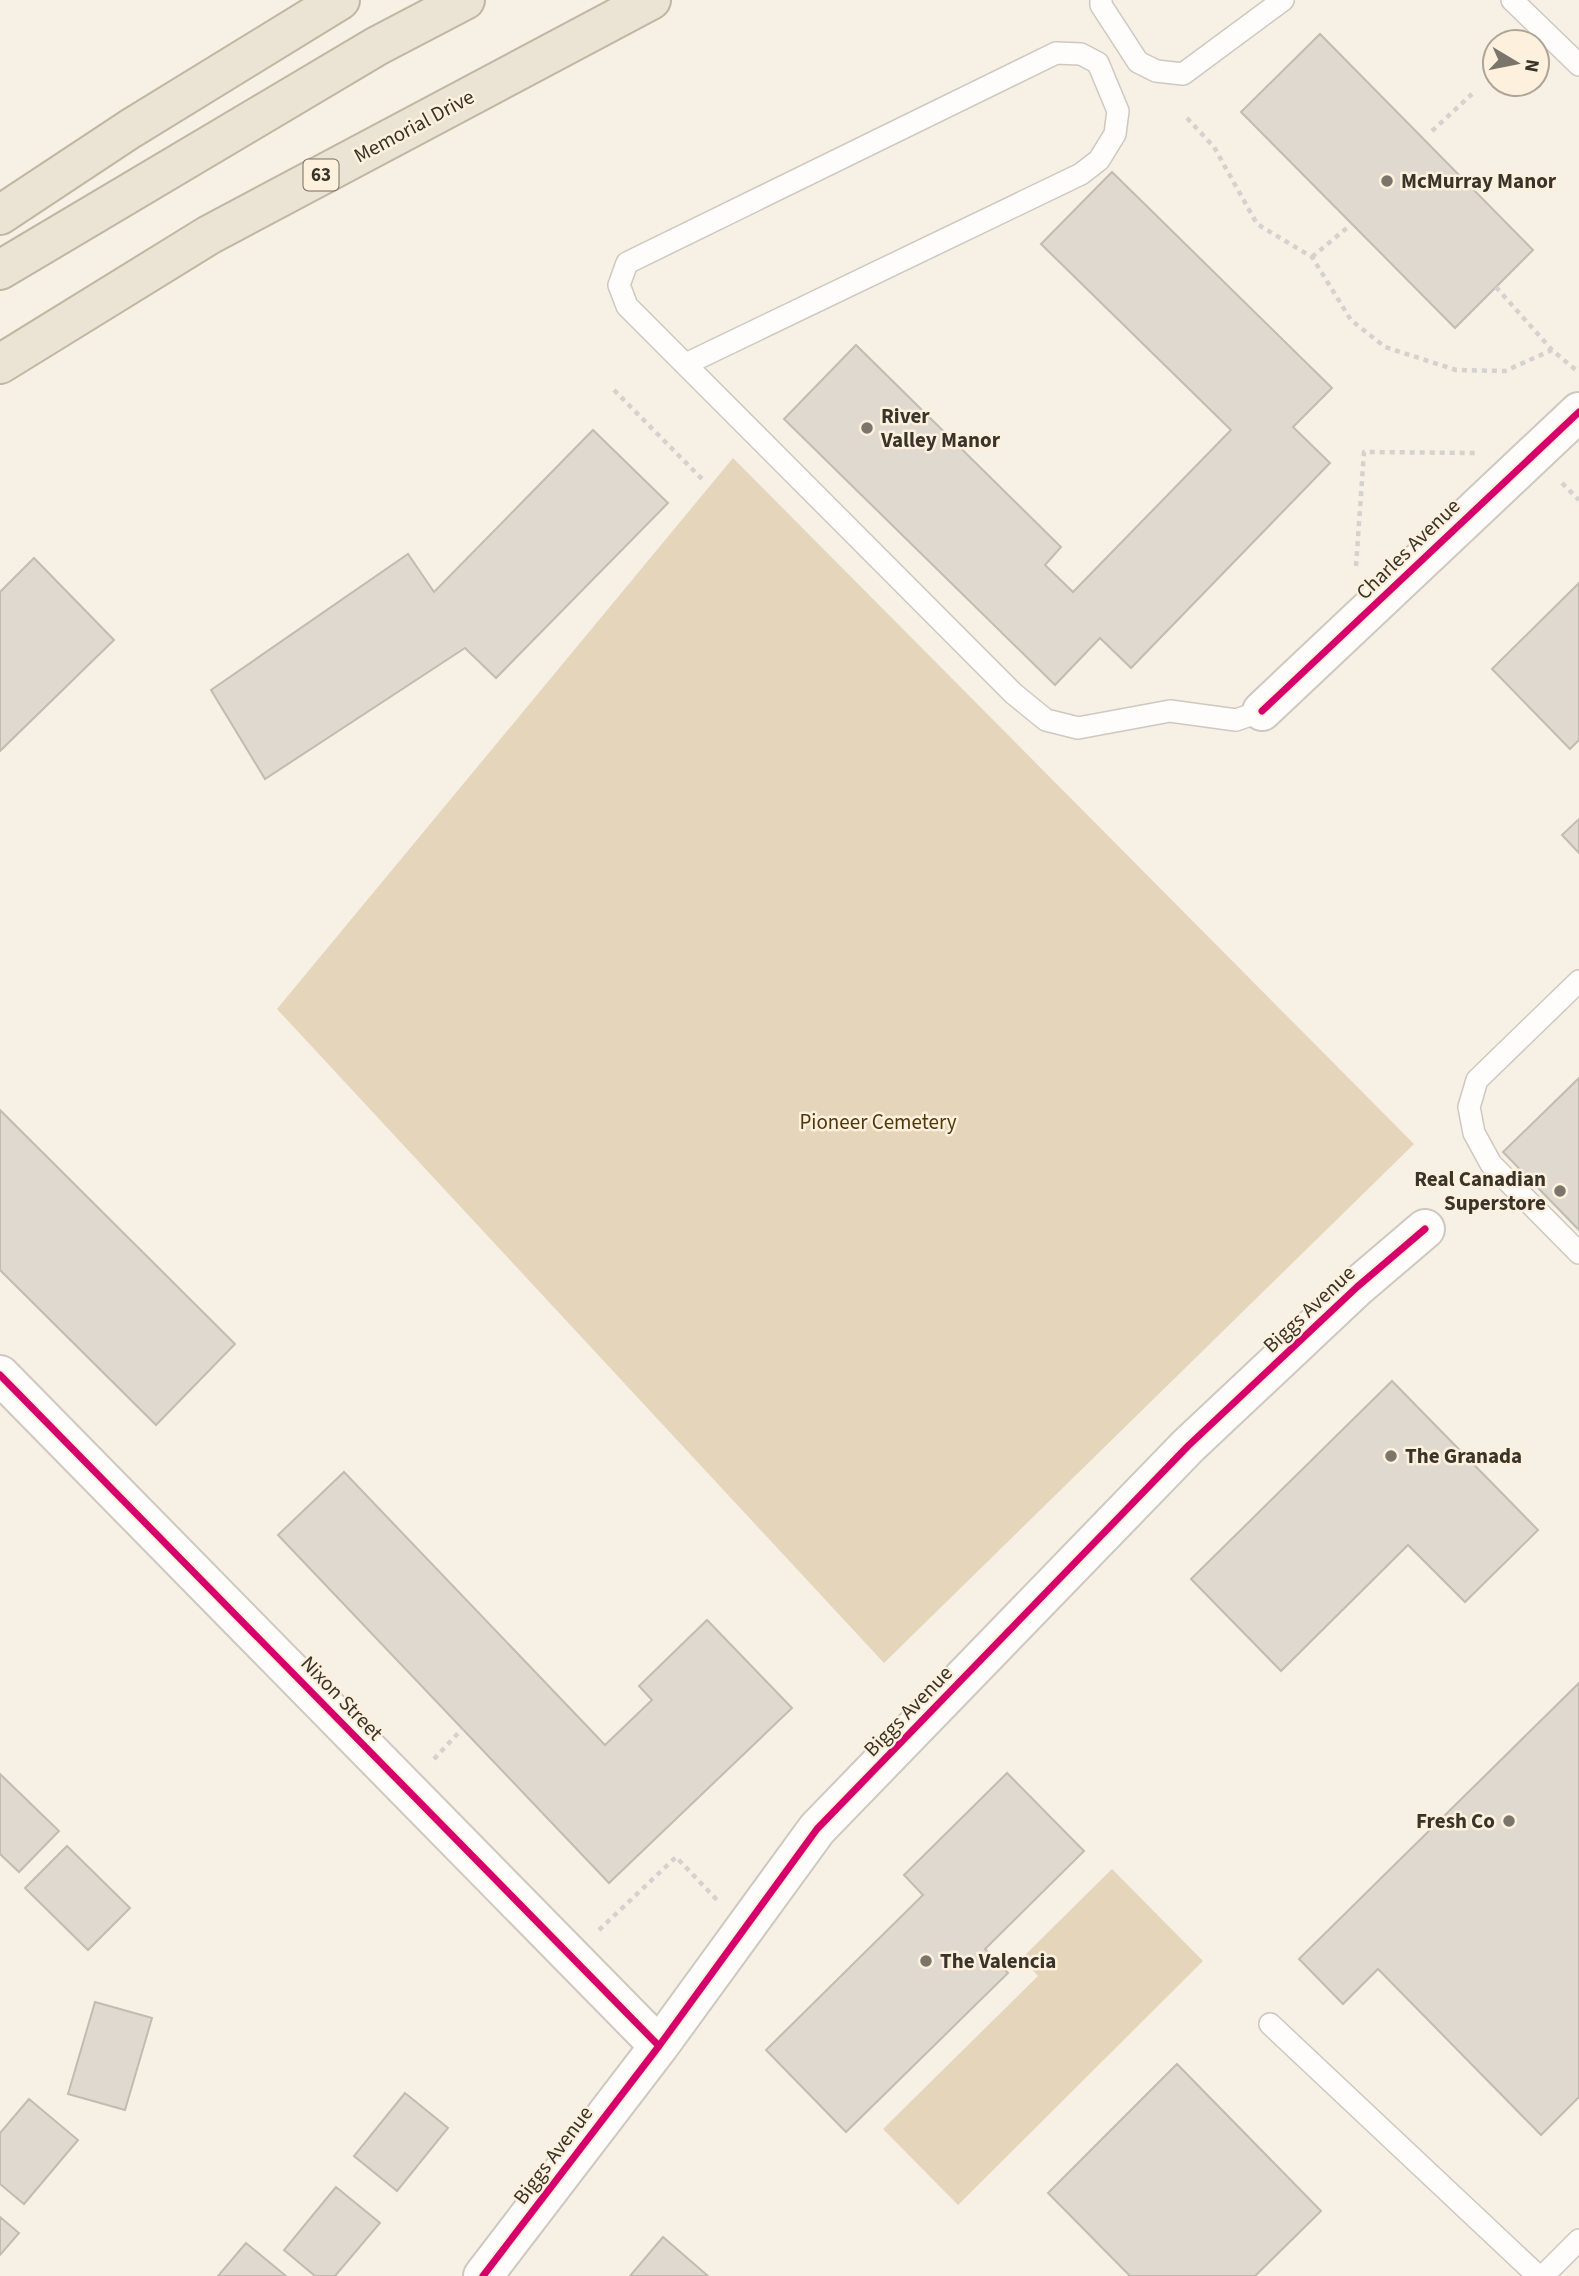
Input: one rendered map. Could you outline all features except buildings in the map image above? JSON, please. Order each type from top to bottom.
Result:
[{"type":"highway","points":[[0,215],[130,129],[340,0]]},
{"type":"highway","points":[[0,270],[377,46],[465,0]]},
{"type":"highway","name":"Memorial Drive","points":[[0,364],[209,235],[650,0]]},
{"type":"street","name":"Charles Avenue","points":[[1262,711],[1579,412]]},
{"type":"street","name":"Biggs Avenue","points":[[483,2276],[659,2046],[817,1829],[1188,1446],[1357,1287],[1425,1229]]},
{"type":"street","name":"Nixon Street","points":[[0,1375],[659,2046]]},
{"type":"lane","points":[[1101,0],[1101,5],[1138,62],[1156,71],[1183,74],[1283,0]]},
{"type":"lane","points":[[1512,0],[1579,65]]},
{"type":"lane","points":[[686,365],[1081,174],[1099,160],[1115,134],[1118,111],[1098,63],[1081,54],[1056,53],[626,263],[619,285],[627,306],[1014,694],[1046,720],[1078,728],[1170,711],[1236,720],[1262,711]]},
{"type":"lane","points":[[1579,981],[1477,1080],[1469,1107],[1474,1133],[1491,1164],[1579,1253]]},
{"type":"lane","points":[[1270,2024],[1538,2276]]},
{"type":"lane","points":[[1544,2276],[1579,2240]]},
{"type":"path","points":[[1432,131],[1472,93]]},
{"type":"path","points":[[1187,118],[1214,147],[1257,224],[1312,257],[1352,320],[1384,347],[1456,370],[1505,371],[1552,350]]},
{"type":"path","points":[[1312,257],[1348,227]]},
{"type":"path","points":[[1496,287],[1552,350],[1579,373]]},
{"type":"path","points":[[614,390],[704,481]]},
{"type":"path","points":[[1352,628],[1364,452],[1534,454]]},
{"type":"path","points":[[572,1957],[676,1857],[744,1928]]},
{"type":"green space","name":"Pioneer Cemetery","points":[[733,458],[1414,1144],[884,1663],[277,1009]]},
{"type":"green space","points":[[1112,1869],[1203,1961],[958,2205],[883,2129],[1038,1976],[1022,1958]]},
{"type":"cycle path","points":[[1262,711],[1579,412]]},
{"type":"cycle path","points":[[483,2276],[659,2046],[817,1829],[1188,1446],[1357,1287],[1425,1229]]},
{"type":"cycle path","points":[[0,1375],[659,2046]]},
{"type":"place","name":"McMurray Manor","points":[[1387,181]]},
{"type":"place","name":"River Valley Manor","points":[[867,428]]},
{"type":"place","name":"Real Canadian Superstore","points":[[1560,1191]]},
{"type":"place","name":"The Granada","points":[[1391,1456]]},
{"type":"place","name":"Fresh Co","points":[[1509,1821]]},
{"type":"place","name":"The Valencia","points":[[926,1961]]}]
